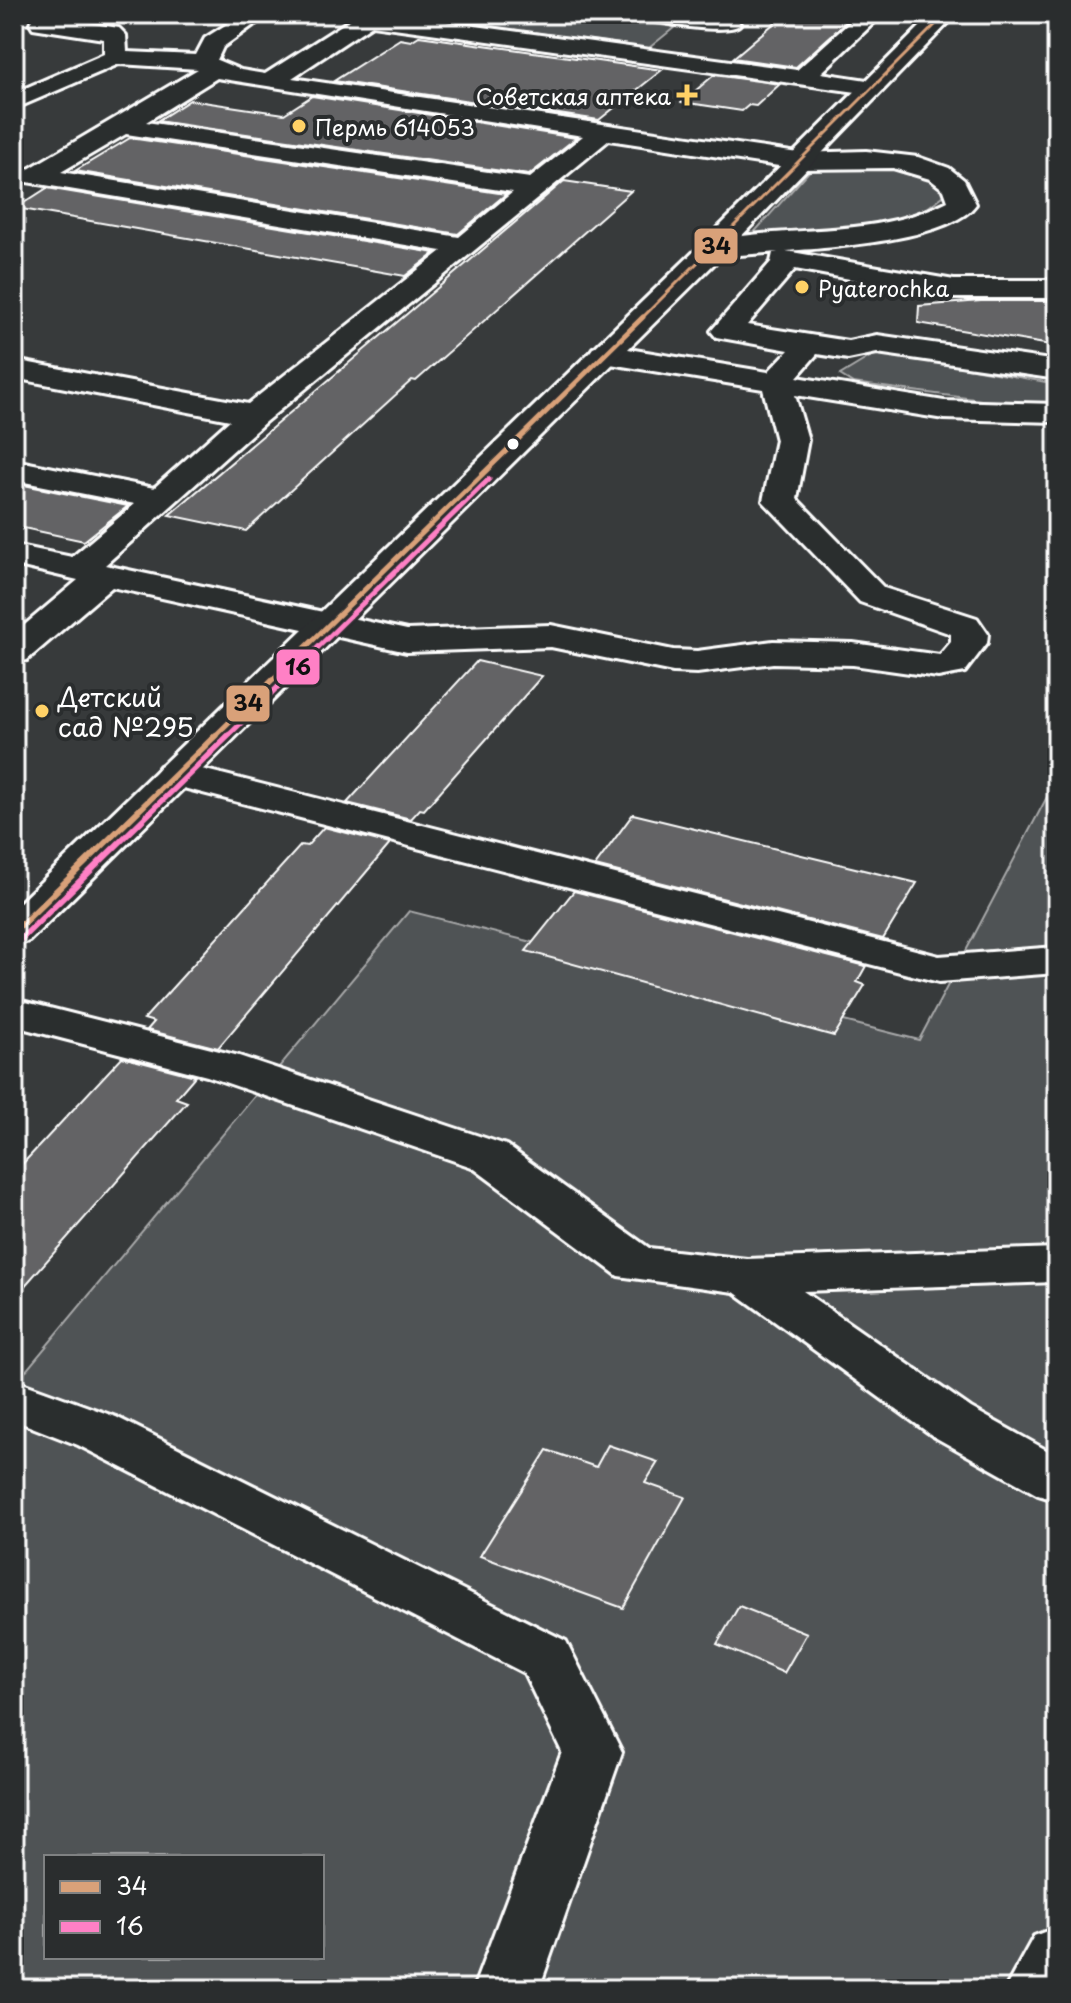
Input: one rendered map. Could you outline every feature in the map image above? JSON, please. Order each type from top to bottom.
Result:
[{"type":"main road","points":[[25,183],[122,126],[209,66],[213,43],[258,14]]},
{"type":"main road","points":[[655,14],[734,19]]},
{"type":"main road","points":[[803,77],[872,14]]},
{"type":"main road","points":[[14,932],[713,249],[946,14]]},
{"type":"main road","points":[[269,82],[372,16],[871,87]]},
{"type":"main road","points":[[683,61],[734,19]]},
{"type":"main road","points":[[41,23],[111,33],[115,35],[116,57]]},
{"type":"main road","points":[[14,102],[116,57],[209,66],[269,82],[798,161],[853,157],[940,171],[961,191],[963,204],[925,224],[775,254],[726,331],[848,350],[877,344],[1057,370]]},
{"type":"main road","points":[[122,126],[535,187]]},
{"type":"main road","points":[[14,652],[161,499],[254,415],[604,132]]},
{"type":"main road","points":[[25,183],[465,246]]},
{"type":"main road","points":[[713,249],[775,254],[954,289],[1057,289]]},
{"type":"main road","points":[[776,382],[810,344]]},
{"type":"main road","points":[[604,354],[944,410],[1057,413]]},
{"type":"main road","points":[[14,369],[254,415]]},
{"type":"main road","points":[[14,555],[407,641],[551,636],[685,661],[773,652],[853,654],[938,666],[952,664],[969,643],[970,634],[964,626],[872,595],[780,501],[792,440],[776,382]]},
{"type":"main road","points":[[14,470],[161,499]]},
{"type":"main road","points":[[174,774],[939,969],[1057,960]]},
{"type":"main road","points":[[14,1012],[223,1066],[489,1156],[636,1264],[747,1276],[1057,1265]]},
{"type":"main road","points":[[747,1276],[952,1422],[1057,1481]]},
{"type":"main road","points":[[14,1399],[97,1431],[545,1657],[592,1752],[506,1989]]},
{"type":"main road","points":[[1038,1989],[1057,1956]]},
{"type":"shaded area","points":[[400,14],[579,14],[675,27],[649,48]]},
{"type":"shaded area","points":[[890,167],[945,181],[947,193],[922,212],[889,225],[749,238],[812,168]]},
{"type":"shaded area","points":[[878,352],[1057,384],[1057,410],[853,383],[840,375]]},
{"type":"shaded area","points":[[1057,778],[1057,1989],[14,1989],[14,1385],[409,911],[919,1040]]},
{"type":"building","points":[[785,14],[855,14],[796,67],[733,58]]},
{"type":"building","points":[[419,36],[662,70],[599,120],[334,81],[400,39],[411,41]]},
{"type":"building","points":[[714,75],[780,84],[756,106],[749,105],[742,111],[682,102]]},
{"type":"building","points":[[312,96],[576,138],[529,175],[157,121],[190,100],[284,114]]},
{"type":"building","points":[[130,138],[506,194],[458,234],[75,171]]},
{"type":"building","points":[[564,181],[631,191],[416,381],[412,380],[246,531],[169,515]]},
{"type":"building","points":[[47,188],[435,253],[405,276],[16,208]]},
{"type":"building","points":[[981,301],[1057,301],[1057,346],[918,323],[919,306]]},
{"type":"building","points":[[14,483],[128,506],[84,541],[14,526]]},
{"type":"building","points":[[477,661],[542,676],[424,810],[420,809],[411,819],[347,803]]},
{"type":"building","points":[[633,814],[917,883],[883,939],[595,866]]},
{"type":"building","points":[[324,827],[390,844],[218,1048],[147,1030],[154,1022],[144,1019],[301,845],[307,846]]},
{"type":"building","points":[[574,891],[866,966],[857,982],[865,985],[834,1036],[526,951]]},
{"type":"building","points":[[122,1057],[195,1076],[176,1098],[187,1102],[14,1298],[14,1173]]},
{"type":"building","points":[[608,1445],[658,1462],[645,1483],[685,1497],[623,1608],[480,1556],[547,1450],[596,1467]]},
{"type":"building","points":[[739,1606],[807,1633],[784,1673],[717,1644]]},
{"type":"transit line","name":"34","points":[[14,932],[713,249],[946,14]]},
{"type":"transit line","name":"16","points":[[21,939],[489,479]]},
{"type":"place","name":"Советская аптека","points":[[687,95]]},
{"type":"place","name":"Пермь 614053","points":[[299,126]]},
{"type":"place","name":"Pyaterochka","points":[[802,287]]},
{"type":"place","name":"Детский сад №295","points":[[42,711]]}]
